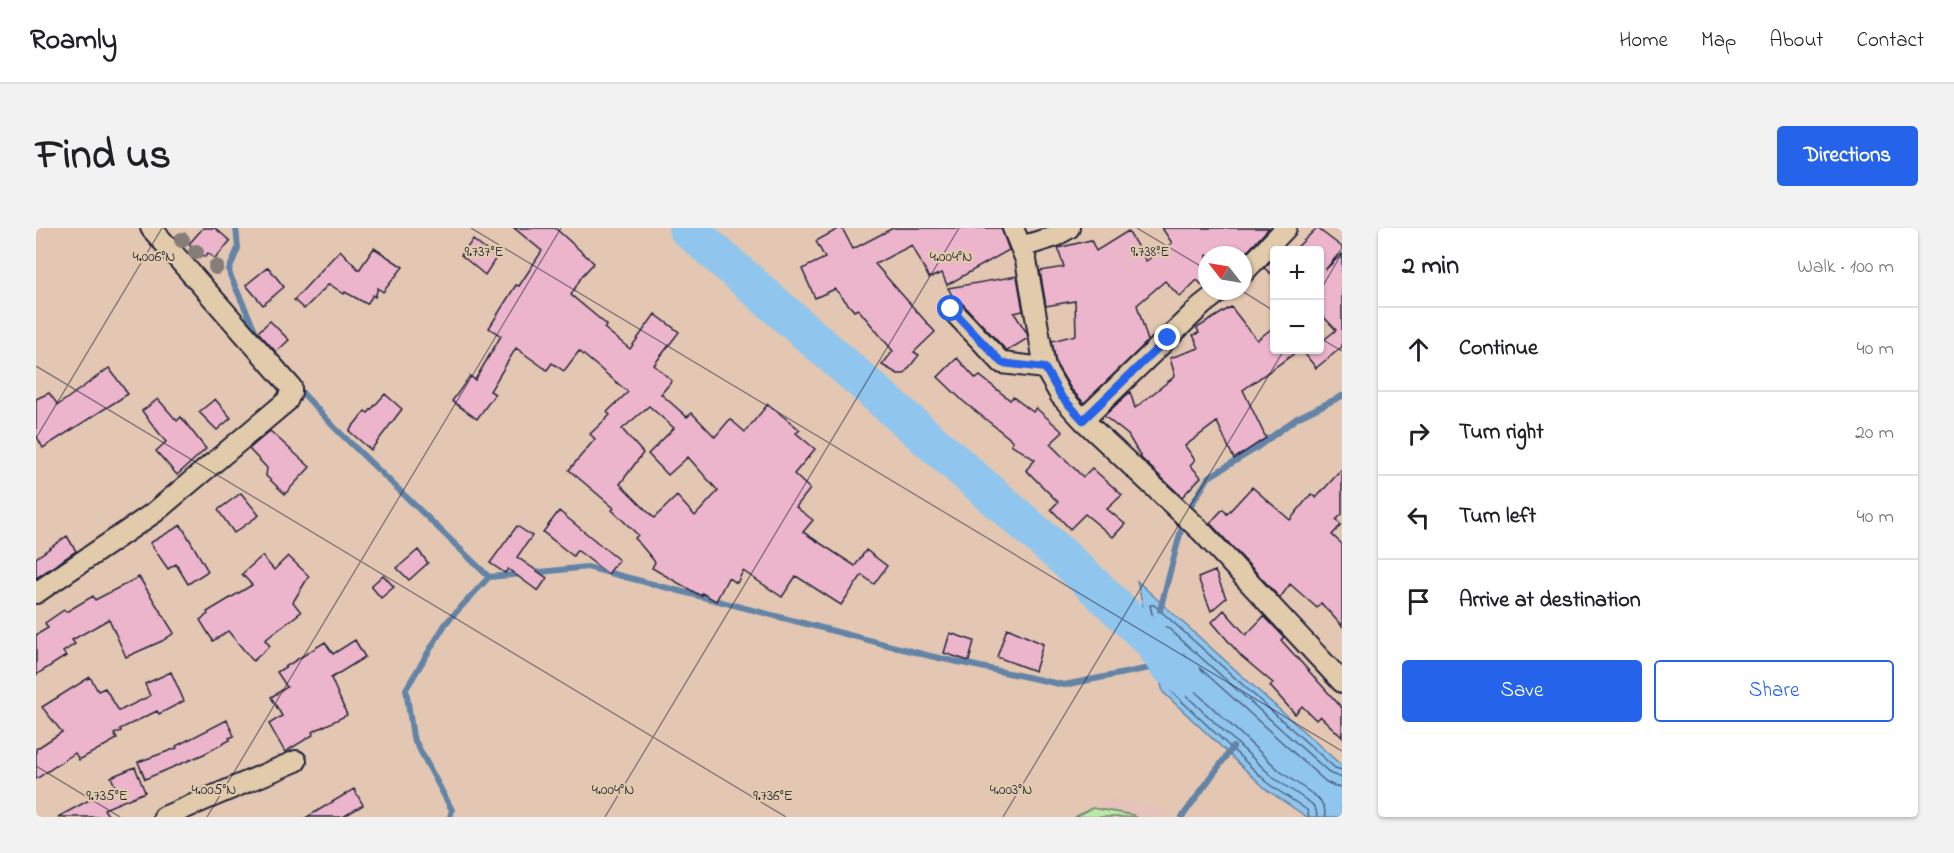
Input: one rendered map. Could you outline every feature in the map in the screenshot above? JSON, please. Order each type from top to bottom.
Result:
[{"type":"street","points":[[36,593],[155,512],[287,401],[290,396],[291,387],[151,228]]},
{"type":"street","points":[[1014,228],[1026,260],[1045,368],[1061,396],[1083,420],[1202,532],[1342,682]]},
{"type":"street","points":[[1021,248],[1053,237],[1069,228]]},
{"type":"street","points":[[1252,264],[1286,228]]},
{"type":"street","points":[[1083,420],[1208,300]]},
{"type":"street","points":[[951,309],[1002,363],[1045,368]]},
{"type":"street","points":[[164,817],[297,761]]},
{"type":"shaded area","points":[[1111,799],[1163,810],[1173,817],[1070,817]]},
{"type":"green space","points":[[1092,808],[1133,815],[1136,817],[1075,817]]},
{"type":"water","points":[[1137,581],[1342,766],[1342,817],[1307,817],[1267,790],[1163,692]]},
{"type":"building","points":[[203,228],[215,228],[230,241],[215,259],[208,253],[205,257],[189,244]]},
{"type":"building","points":[[514,228],[555,228],[594,263],[582,276],[571,295],[607,325],[604,328],[630,349],[655,314],[679,332],[654,365],[672,381],[661,394],[687,417],[692,413],[715,437],[730,419],[745,432],[768,404],[800,430],[796,433],[815,449],[794,474],[810,489],[796,507],[813,520],[803,532],[855,566],[866,550],[887,566],[874,584],[862,575],[841,605],[796,576],[782,597],[743,571],[737,583],[728,578],[716,601],[702,593],[701,596],[652,568],[655,562],[635,538],[638,535],[612,510],[614,508],[569,470],[595,439],[590,434],[610,415],[607,412],[628,392],[579,351],[564,371],[552,363],[547,370],[516,348],[490,391],[495,394],[477,419],[452,401],[470,376],[475,380],[501,336],[489,328],[516,285],[519,286],[542,251]],"holes":[[[649,406],[674,428],[648,454],[668,475],[688,457],[718,491],[695,516],[677,496],[654,518],[620,484],[643,453],[622,429]]]},
{"type":"building","points":[[840,228],[853,249],[893,228],[1001,228],[1009,250],[947,285],[942,273],[929,278],[912,245],[875,264],[935,332],[914,352],[919,355],[904,374],[898,374],[882,365],[893,351],[858,309],[854,311],[835,289],[815,298],[802,269],[825,258],[816,241]]},
{"type":"building","points":[[1162,228],[1269,228],[1252,246],[1198,246],[1198,281],[1180,297],[1165,281],[1137,305],[1148,341],[1084,403],[1071,389],[1056,364],[1052,341],[1076,335],[1075,301],[1046,306],[1040,271],[1064,267],[1058,248],[1091,240],[1096,251],[1128,231],[1146,261],[1172,243]]},
{"type":"building","points":[[1317,228],[1342,247],[1325,270],[1342,254],[1342,347],[1316,368],[1305,354],[1324,354],[1324,340],[1336,330],[1324,317],[1324,246],[1298,246]]},
{"type":"building","points":[[473,240],[496,258],[485,275],[461,255]]},
{"type":"building","points":[[374,248],[403,267],[383,292],[378,288],[375,297],[373,295],[367,304],[345,292],[344,294],[329,284],[304,309],[294,300],[340,250],[359,270]]},
{"type":"building","points":[[1270,262],[1270,273],[1264,268]]},
{"type":"building","points":[[268,267],[284,287],[263,305],[246,285]]},
{"type":"building","points":[[1017,276],[1023,311],[1014,313],[1028,338],[1007,351],[960,301],[953,297],[948,288]]},
{"type":"building","points":[[1231,307],[1257,340],[1270,330],[1270,354],[1293,354],[1243,390],[1266,438],[1234,459],[1217,422],[1185,446],[1195,460],[1190,465],[1201,477],[1182,497],[1142,459],[1128,435],[1104,416],[1130,392],[1135,408],[1175,376],[1170,358],[1199,348],[1193,335],[1199,333],[1197,328]]},
{"type":"building","points":[[270,321],[289,340],[276,352],[258,332]]},
{"type":"building","points":[[957,358],[976,379],[980,376],[1010,400],[1013,397],[1033,412],[1036,408],[1063,432],[1050,444],[1083,477],[1092,468],[1122,495],[1107,509],[1125,524],[1113,537],[1085,514],[1070,529],[1051,509],[1058,502],[1026,470],[1035,460],[1011,444],[1013,441],[964,402],[938,377]]},
{"type":"building","points":[[109,368],[128,394],[43,448],[36,435],[36,399],[49,393],[58,405]]},
{"type":"building","points":[[385,394],[402,409],[371,450],[349,431],[365,411],[368,413]]},
{"type":"building","points":[[158,399],[177,421],[181,417],[206,449],[177,475],[156,451],[166,442],[142,411]]},
{"type":"building","points":[[215,399],[231,418],[217,430],[199,412]]},
{"type":"building","points":[[270,431],[310,467],[285,494],[266,476],[267,468],[249,449]]},
{"type":"building","points":[[1342,469],[1342,514],[1336,520],[1341,525],[1332,535],[1342,544],[1342,626],[1321,603],[1317,608],[1290,584],[1280,598],[1210,523],[1223,509],[1227,514],[1252,487],[1290,520],[1311,494],[1316,498]]},
{"type":"building","points":[[241,493],[259,515],[234,533],[218,510]]},
{"type":"building","points":[[559,511],[619,560],[608,574],[577,550],[573,556],[543,532]]},
{"type":"building","points":[[181,525],[208,571],[188,584],[176,564],[168,569],[150,543]]},
{"type":"building","points":[[517,526],[532,536],[517,557],[547,578],[538,591],[508,569],[505,573],[490,563]]},
{"type":"building","points":[[67,536],[76,551],[36,578],[36,558]]},
{"type":"building","points":[[418,550],[428,563],[409,580],[397,568]]},
{"type":"building","points":[[262,556],[274,570],[288,556],[309,576],[293,602],[301,612],[265,640],[270,646],[253,661],[228,631],[213,641],[200,620],[208,614],[207,612],[252,585],[242,574]]},
{"type":"building","points":[[1215,571],[1226,598],[1211,611],[1198,578]]},
{"type":"building","points":[[383,575],[394,587],[381,598],[371,586]]},
{"type":"building","points":[[139,577],[174,633],[126,657],[109,619],[72,640],[75,644],[63,652],[66,656],[36,675],[36,635],[48,628],[45,623],[64,610],[66,612],[93,596],[95,600]]},
{"type":"building","points":[[1224,610],[1246,635],[1264,616],[1284,637],[1281,640],[1342,708],[1342,737],[1320,716],[1316,720],[1302,706],[1295,714],[1270,686],[1273,683],[1241,656],[1212,622]]},
{"type":"building","points":[[1007,628],[1043,644],[1035,671],[997,657]]},
{"type":"building","points":[[950,633],[974,641],[969,661],[944,653]]},
{"type":"building","points":[[355,640],[365,657],[331,678],[347,715],[312,732],[313,735],[285,752],[269,724],[282,716],[271,697],[287,687],[277,672],[325,642],[333,654]]},
{"type":"building","points":[[171,672],[184,701],[159,714],[157,711],[120,729],[121,731],[114,734],[117,739],[79,760],[75,753],[36,779],[36,749],[62,732],[42,707],[90,677],[98,691],[105,688],[119,711],[150,696],[145,684]]},
{"type":"building","points":[[227,720],[234,736],[229,738],[230,740],[204,754],[145,779],[138,762],[177,748],[176,746]]},
{"type":"building","points":[[135,767],[145,792],[104,809],[109,817],[58,817],[115,786],[111,777]]},
{"type":"building","points":[[354,789],[363,805],[343,817],[307,817]]},
{"type":"waterway","points":[[236,228],[238,248],[229,270],[230,275],[259,339]]},
{"type":"waterway","points":[[687,228],[1071,564],[1152,641],[1168,665],[1183,677]]},
{"type":"waterway","points":[[297,387],[336,429],[489,577]]},
{"type":"waterway","points":[[1160,610],[1185,515],[1209,477],[1252,451],[1297,418],[1342,396]]},
{"type":"waterway","points":[[532,573],[587,567],[930,656],[1064,685],[1165,665]]},
{"type":"waterway","points":[[450,817],[452,810],[413,737],[406,689],[446,623],[489,577],[522,574]]},
{"type":"waterway","points":[[1182,817],[1233,747]]},
{"type":"route","points":[[951,309],[1002,363],[1045,368],[1061,396],[1083,420],[1168,338]]}]
